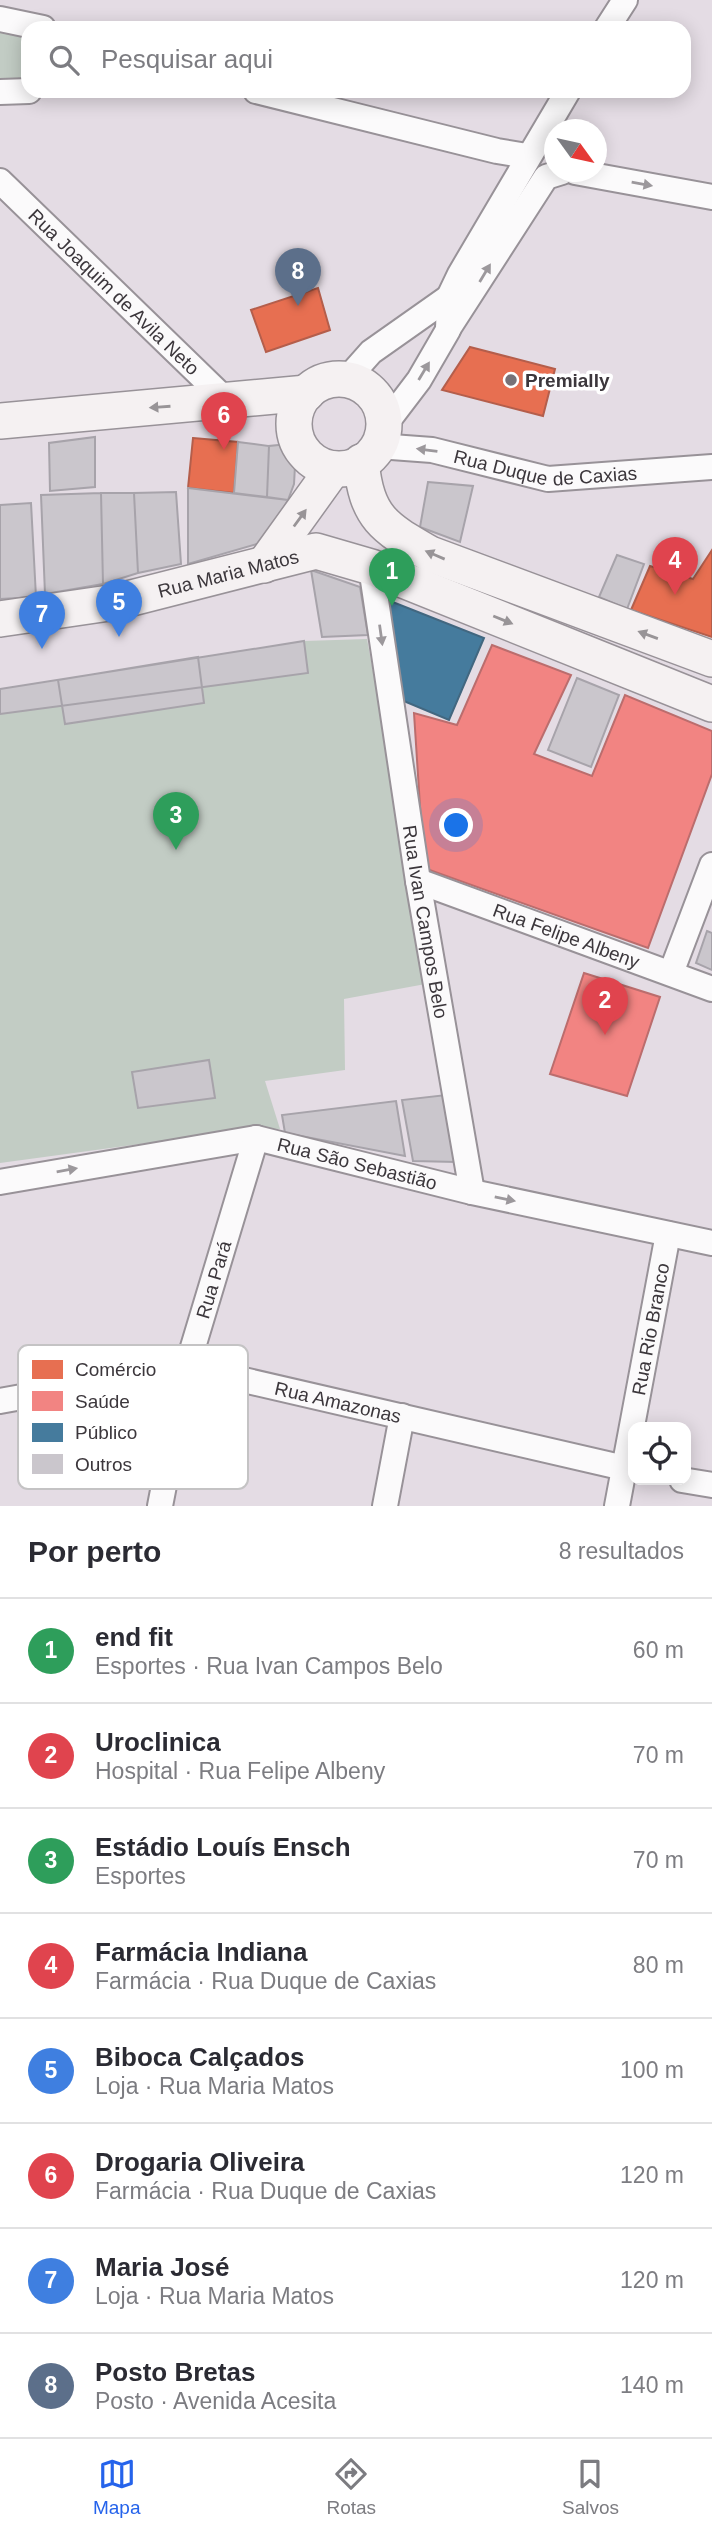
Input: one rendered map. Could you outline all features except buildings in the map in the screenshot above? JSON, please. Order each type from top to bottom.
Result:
[{"type":"main road","points":[[0,421],[307,393],[329,379],[347,379],[363,385],[374,394],[381,407],[364,451],[264,565]]},
{"type":"main road","points":[[307,393],[293,417],[299,445],[308,457],[364,451]]},
{"type":"main road","points":[[364,451],[371,567]]},
{"type":"main road","points":[[364,451],[365,494],[377,516],[400,537],[430,554],[712,659]]},
{"type":"main road","name":"Rua Maria Matos","points":[[0,619],[116,602],[316,551],[371,567],[712,704]]},
{"type":"street","points":[[612,21],[625,0]]},
{"type":"street","points":[[0,19],[21,23]]},
{"type":"street","points":[[0,92],[21,91]]},
{"type":"street","points":[[284,98],[497,151],[527,156]]},
{"type":"street","points":[[347,379],[371,352],[449,297],[527,156],[564,98]]},
{"type":"street","points":[[607,178],[712,197]]},
{"type":"street","points":[[364,451],[419,380],[544,180]]},
{"type":"street","name":"Rua Joaquim de Avila Neto","points":[[0,181],[228,402]]},
{"type":"street","points":[[448,330],[449,297]]},
{"type":"street","name":"Rua Duque de Caxias","points":[[364,451],[432,450],[548,479],[712,467]]},
{"type":"street","name":"Rua Ivan Campos Belo","points":[[371,567],[418,881],[472,1192]]},
{"type":"street","points":[[671,973],[712,865]]},
{"type":"street","name":"Rua Felipe Albeny","points":[[418,881],[712,989]]},
{"type":"street","name":"Rua São Sebastião","points":[[0,1182],[256,1138],[472,1192],[712,1243]]},
{"type":"street","name":"Rua Pará","points":[[194,1345],[256,1138]]},
{"type":"street","name":"Rua Rio Branco","points":[[637,1422],[668,1234]]},
{"type":"street","name":"Rua Amazonas","points":[[248,1381],[628,1470]]},
{"type":"street","name":"Rua Amazonas","points":[[0,1401],[18,1398]]},
{"type":"street","points":[[385,1506],[402,1416]]},
{"type":"street","name":"Rua Rio Branco","points":[[617,1506],[628,1473]]},
{"type":"street","points":[[691,1482],[712,1485]]},
{"type":"shaded area","points":[[0,27],[21,32],[21,92],[0,93]]},
{"type":"shaded area","points":[[367,639],[431,983],[344,999],[345,1070],[265,1081],[280,1129],[258,1128],[0,1163],[0,689],[304,641]]},
{"type":"place","name":"Posto Bretas","points":[[298,306]]},
{"type":"place","name":"Premially","points":[[511,380]]},
{"type":"place","name":"Drogaria Oliveira","points":[[224,450]]},
{"type":"place","name":"Farmácia Indiana","points":[[675,595]]},
{"type":"place","name":"end fit","points":[[392,606]]},
{"type":"place","name":"Biboca Calçados","points":[[119,637]]},
{"type":"place","name":"Maria José","points":[[42,649]]},
{"type":"place","name":"Estádio Louís Ensch","points":[[176,850]]},
{"type":"place","name":"Uroclinica","points":[[605,1035]]}]
